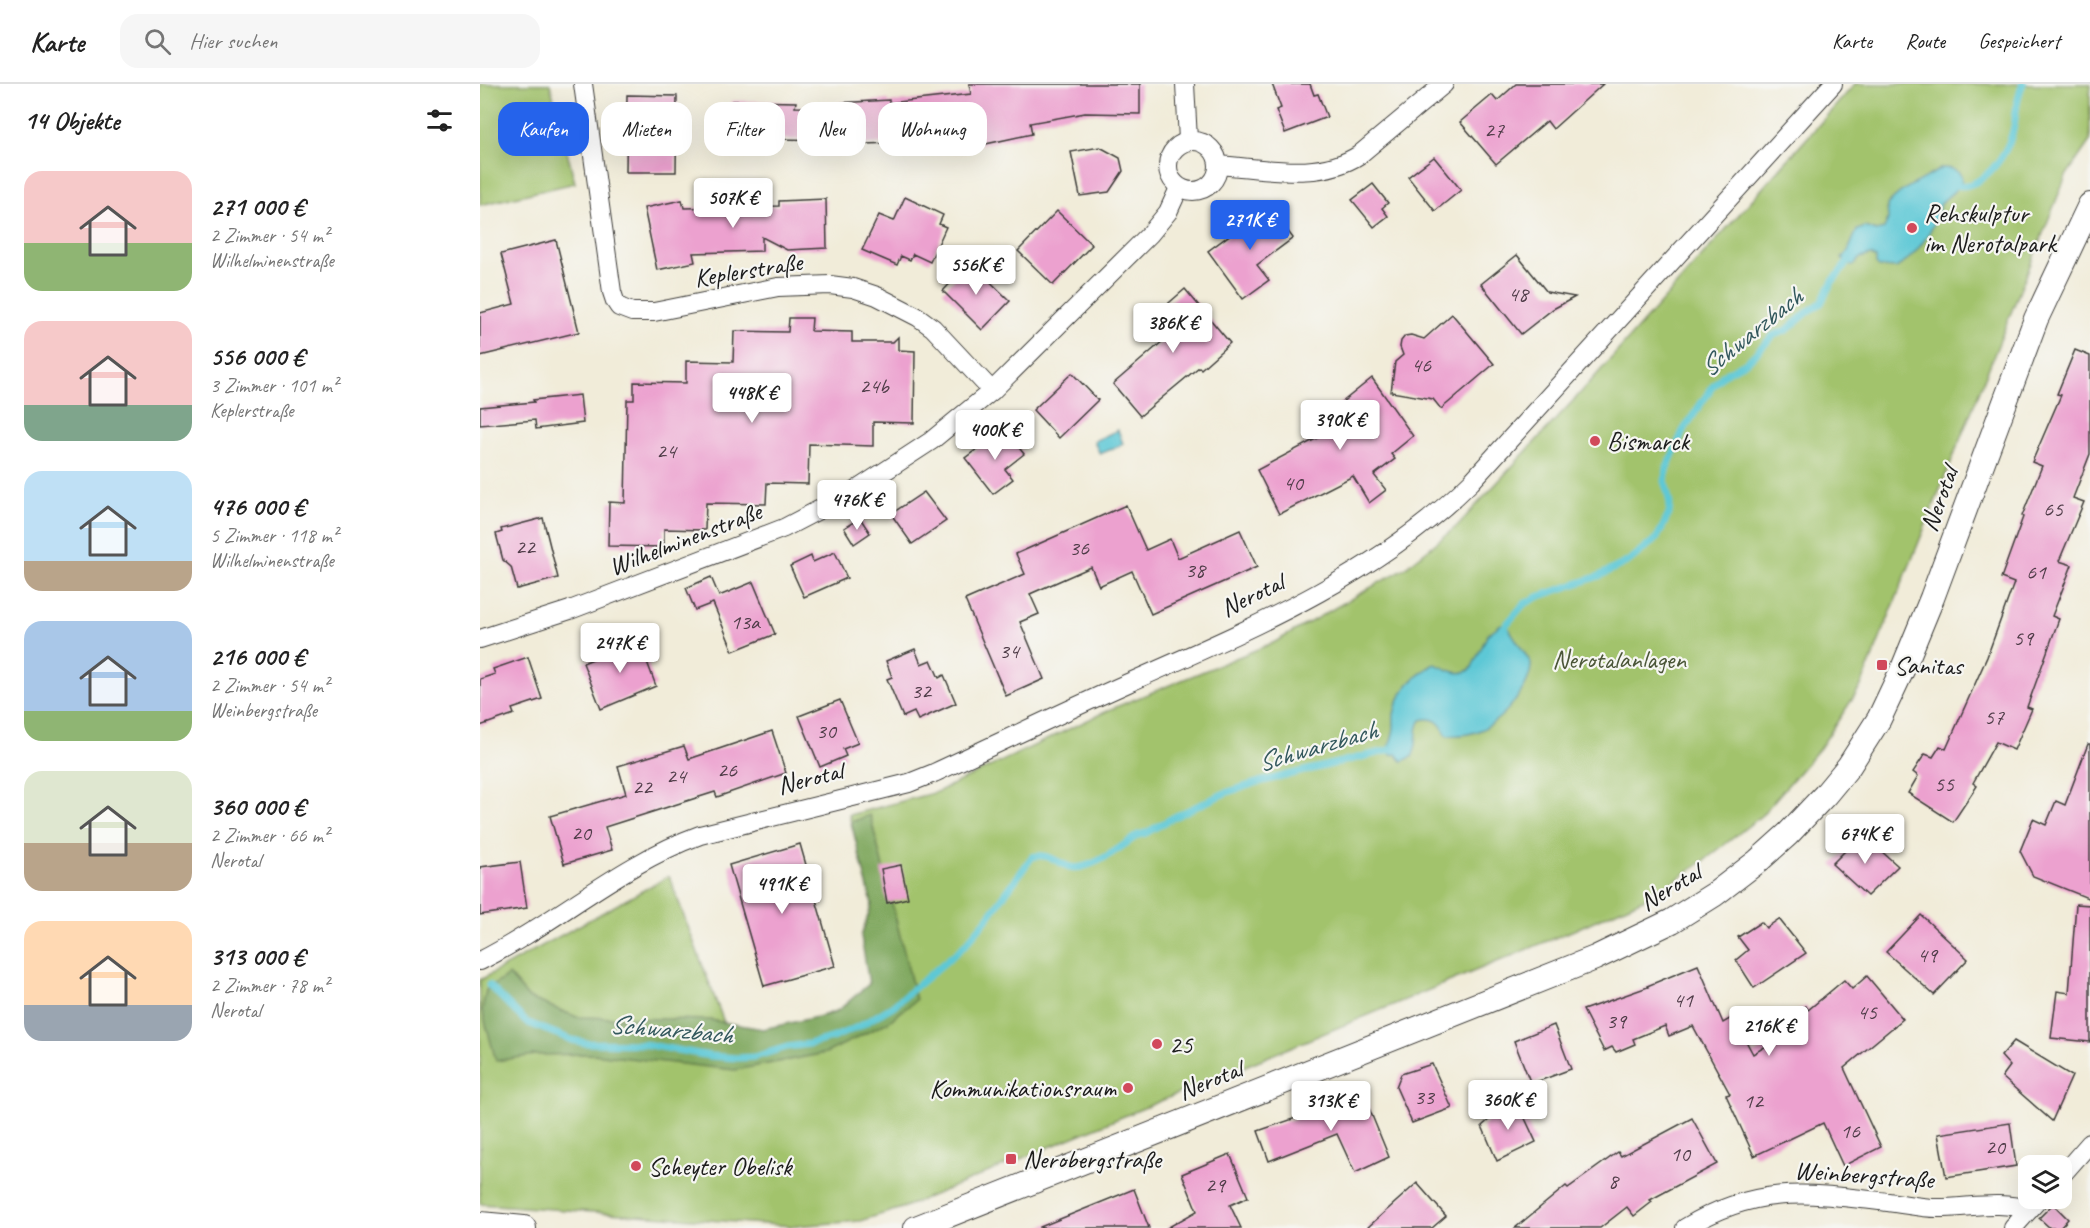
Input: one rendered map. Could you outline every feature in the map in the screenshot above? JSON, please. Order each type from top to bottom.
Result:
[{"type":"street","name":"Keplerstraße","points":[[583,84],[612,292],[620,307],[632,312],[654,312],[778,287],[813,285],[853,288],[877,296],[918,317],[933,328],[992,391]]},
{"type":"street","points":[[1185,84],[1188,140]]},
{"type":"street","points":[[1218,165],[1318,171],[1347,163],[1444,84]]},
{"type":"street","name":"Nerotal","points":[[480,961],[670,846],[700,835],[909,783],[934,773],[1097,696],[1255,627],[1319,594],[1378,557],[1418,530],[1471,482],[1833,84]]},
{"type":"street","points":[[1188,140],[1205,143],[1217,156],[1218,165],[1214,180],[1202,190],[1179,188],[1168,174],[1168,157],[1179,144],[1188,140]]},
{"type":"street","name":"Wilhelminenstraße","points":[[480,639],[570,610],[784,528],[853,492],[931,441],[992,391],[1150,234],[1168,212],[1179,188]]},
{"type":"street","name":"Nerotal","points":[[916,1228],[1595,958],[1672,921],[1715,894],[1758,861],[1795,826],[1849,766],[1889,698],[1932,598],[2036,319],[2090,205]]},
{"type":"street","points":[[2072,1163],[2090,1143]]},
{"type":"street","name":"Weinbergstraße","points":[[1684,1228],[1726,1206],[1751,1198],[1779,1194],[1937,1208],[2018,1205]]},
{"type":"street","points":[[2013,1228],[2030,1209]]},
{"type":"street","points":[[480,1224],[524,1228]]},
{"type":"green space","points":[[480,84],[550,84],[555,102],[498,102],[498,156],[568,156],[575,183],[480,205]]},
{"type":"green space","name":"Nerotalanlagen","points":[[1855,84],[2090,84],[2090,141],[2066,176],[1861,686],[1820,748],[1761,816],[1705,860],[1656,893],[1574,930],[902,1208],[860,1221],[793,1226],[480,1204],[480,980],[669,876],[725,1025],[767,1033],[864,1002],[891,973],[849,815],[937,792],[1111,709],[1275,642],[1405,568],[1457,526],[1583,390]]},
{"type":"green space","points":[[870,815],[916,1000],[888,1022],[826,1053],[735,1070],[593,1054],[535,1055],[496,1061],[482,1010],[486,990],[509,975],[529,998],[577,1017],[710,1020],[763,1029],[835,1013],[869,984],[861,936],[872,904],[851,822]]},
{"type":"water","points":[[1942,168],[1957,171],[1962,178],[1961,182],[1940,205],[1929,234],[1909,259],[1896,268],[1879,267],[1876,264],[1876,258],[1871,255],[1860,258],[1853,266],[1842,259],[1857,230],[1865,227],[1876,231],[1884,229],[1888,219],[1887,205],[1906,189]]},
{"type":"water","points":[[1118,430],[1123,444],[1100,454],[1094,441]]},
{"type":"water","points":[[1501,624],[1508,627],[1531,663],[1527,682],[1515,701],[1491,724],[1470,734],[1447,736],[1443,728],[1434,720],[1421,720],[1417,728],[1416,747],[1412,757],[1402,761],[1396,754],[1391,755],[1390,746],[1396,705],[1408,684],[1434,664],[1461,673],[1471,669],[1488,634]]},
{"type":"building","points":[[969,84],[1140,84],[1140,114],[1085,113],[1030,123],[1032,134],[987,144],[987,102],[898,102],[971,94]]},
{"type":"building","points":[[1272,84],[1310,84],[1314,95],[1318,94],[1327,117],[1285,133],[1276,110],[1281,108]]},
{"type":"building","points":[[1516,84],[1603,84],[1553,129],[1547,121],[1496,164],[1460,122],[1492,95],[1497,101]]},
{"type":"building","points":[[627,95],[677,96],[677,102],[627,102]]},
{"type":"building","points":[[889,100],[889,102],[878,102],[878,144],[866,144],[866,102],[854,102]]},
{"type":"building","points":[[732,101],[796,102],[795,107],[797,107],[797,139],[785,139],[785,102]]},
{"type":"building","points":[[1100,147],[1120,158],[1123,171],[1109,192],[1080,196],[1071,152]]},
{"type":"building","points":[[626,156],[676,156],[676,172],[626,172]]},
{"type":"building","points":[[1434,157],[1461,190],[1435,211],[1408,177]]},
{"type":"building","points":[[1373,184],[1388,203],[1382,208],[1388,216],[1374,227],[1352,200]]},
{"type":"building","points":[[905,197],[943,215],[939,224],[946,227],[930,262],[913,254],[910,260],[901,256],[897,265],[862,250],[879,215],[894,221]]},
{"type":"building","points":[[826,199],[827,248],[787,250],[762,237],[762,251],[693,253],[695,262],[657,270],[644,208],[682,200],[684,208],[779,206],[779,201]]},
{"type":"building","points":[[1269,206],[1293,238],[1257,265],[1269,280],[1243,299],[1208,251]]},
{"type":"building","points":[[1057,211],[1092,245],[1053,285],[1018,251]]},
{"type":"building","points":[[556,240],[579,332],[480,356],[480,313],[514,304],[501,254]]},
{"type":"building","points":[[1517,255],[1547,292],[1575,297],[1553,309],[1521,334],[1481,284]]},
{"type":"building","points":[[970,262],[1010,301],[982,330],[943,291]]},
{"type":"building","points":[[1185,289],[1230,343],[1201,369],[1199,367],[1140,416],[1113,384],[1171,334],[1155,315]]},
{"type":"building","points":[[1452,314],[1494,364],[1441,409],[1433,399],[1391,392],[1395,362],[1403,355],[1400,347],[1401,341],[1405,336],[1411,335],[1424,339]]},
{"type":"building","points":[[789,318],[812,318],[811,331],[852,332],[852,342],[893,342],[898,337],[898,350],[915,351],[914,423],[873,422],[873,446],[809,444],[808,484],[767,483],[766,504],[706,503],[705,530],[664,529],[664,547],[608,546],[609,502],[625,503],[627,400],[634,400],[634,382],[686,383],[686,361],[733,362],[734,331],[788,332]]},
{"type":"building","points":[[2075,350],[2090,356],[2090,454],[2073,498],[2084,502],[2059,561],[2072,565],[2052,616],[2059,619],[2027,707],[2032,709],[2014,750],[1996,742],[1973,783],[1977,786],[1953,822],[1908,793],[1918,776],[1913,772],[1925,754],[1933,757],[1940,746],[1946,749],[1987,657],[2014,583],[2001,578],[2042,466],[2032,462],[2061,395],[2057,394]]},
{"type":"building","points":[[1072,373],[1098,400],[1059,438],[1033,410]]},
{"type":"building","points":[[1372,378],[1413,436],[1391,454],[1395,459],[1374,475],[1386,490],[1369,503],[1353,476],[1279,514],[1257,470],[1327,433],[1320,420]]},
{"type":"building","points":[[580,395],[583,423],[536,429],[535,420],[480,425],[480,407]]},
{"type":"building","points":[[1004,429],[1024,454],[1005,469],[1013,479],[993,494],[965,458]]},
{"type":"building","points":[[924,492],[946,521],[912,544],[891,514]]},
{"type":"building","points":[[1126,505],[1146,550],[1170,539],[1178,558],[1240,530],[1257,567],[1151,614],[1132,571],[1099,586],[1091,567],[1030,594],[1039,614],[1020,622],[1044,679],[1006,696],[965,600],[1025,574],[1016,554]]},
{"type":"building","points":[[543,518],[558,578],[517,589],[511,567],[503,560],[496,534],[502,532],[501,529]]},
{"type":"building","points":[[860,518],[870,533],[854,544],[844,528]]},
{"type":"building","points":[[835,552],[847,578],[804,597],[790,566],[811,556],[813,562]]},
{"type":"building","points":[[711,577],[719,596],[753,582],[775,634],[733,651],[713,603],[695,610],[686,588]]},
{"type":"building","points":[[639,640],[656,686],[601,709],[583,663]]},
{"type":"building","points":[[915,649],[921,664],[931,660],[939,678],[944,675],[956,703],[918,720],[914,712],[903,717],[887,679],[892,677],[886,661]]},
{"type":"building","points":[[528,657],[542,699],[512,709],[514,714],[480,726],[480,679],[495,674],[493,669]]},
{"type":"building","points":[[840,700],[858,743],[843,749],[846,756],[820,767],[799,716]]},
{"type":"building","points":[[772,731],[786,773],[717,797],[715,792],[605,827],[612,850],[564,864],[550,816],[626,794],[618,766],[684,746],[689,759]]},
{"type":"building","points":[[2088,744],[2090,744],[2090,899],[2033,876],[2020,851],[2033,819],[2046,825],[2056,801],[2065,805]]},
{"type":"building","points":[[1862,834],[1898,866],[1867,896],[1832,864]]},
{"type":"building","points":[[800,844],[835,966],[764,986],[729,865]]},
{"type":"building","points":[[520,862],[527,908],[480,915],[480,867]]},
{"type":"building","points":[[901,865],[908,898],[887,903],[881,869]]},
{"type":"building","points":[[2076,904],[2090,905],[2090,1042],[2051,1038],[2057,991],[2069,993]]},
{"type":"building","points":[[1921,915],[1968,959],[1934,995],[1886,952]]},
{"type":"building","points":[[1779,919],[1806,953],[1754,988],[1736,960],[1748,950],[1738,937],[1761,922],[1766,928]]},
{"type":"building","points":[[1698,965],[1723,1023],[1733,1017],[1753,1054],[1790,1032],[1783,1020],[1806,1006],[1808,1010],[1844,980],[1852,989],[1867,976],[1903,1019],[1844,1068],[1881,1147],[1843,1166],[1823,1123],[1754,1156],[1726,1095],[1730,1094],[1693,1026],[1669,1036],[1665,1026],[1633,1039],[1635,1044],[1616,1052],[1612,1047],[1604,1051],[1583,1010],[1648,987]]},
{"type":"building","points":[[1554,1025],[1571,1069],[1531,1084],[1514,1041]]},
{"type":"building","points":[[2014,1041],[2072,1076],[2052,1121],[2002,1077],[2010,1066],[2001,1056]]},
{"type":"building","points":[[1432,1064],[1452,1108],[1412,1123],[1396,1087],[1401,1074]]},
{"type":"building","points":[[1362,1091],[1389,1157],[1355,1173],[1337,1134],[1269,1161],[1258,1131],[1325,1108],[1324,1106]]},
{"type":"building","points":[[1515,1097],[1536,1142],[1497,1161],[1482,1126]]},
{"type":"building","points":[[1692,1118],[1717,1164],[1650,1200],[1652,1202],[1634,1216],[1627,1207],[1600,1228],[1515,1228],[1566,1186],[1568,1188],[1618,1152],[1621,1156]]},
{"type":"building","points":[[2010,1123],[2016,1166],[1946,1177],[1938,1134]]},
{"type":"building","points":[[1230,1154],[1248,1197],[1230,1205],[1241,1228],[1167,1228],[1197,1211],[1182,1174]]},
{"type":"building","points":[[1417,1183],[1446,1216],[1432,1228],[1367,1228]]},
{"type":"building","points":[[1134,1189],[1149,1228],[1040,1228],[1040,1227]]},
{"type":"building","points":[[2048,1209],[2058,1209],[2068,1219],[2060,1228],[2050,1228],[2039,1218]]},
{"type":"waterway","name":"Schwarzbach","points":[[1952,184],[1962,186],[1973,183],[1982,178],[1999,161],[2010,140],[2023,84]]},
{"type":"waterway","name":"Schwarzbach","points":[[1504,633],[1505,626],[1524,604],[1540,596],[1599,576],[1629,561],[1657,538],[1669,514],[1670,504],[1665,481],[1667,468],[1683,431],[1712,387],[1723,375],[1748,361],[1774,335],[1787,330],[1821,303],[1832,282],[1853,256]]},
{"type":"waterway","name":"Schwarzbach","points":[[489,985],[526,1022],[586,1043],[644,1044],[710,1056],[737,1058],[754,1057],[787,1047],[832,1038],[860,1026],[893,1006],[963,947],[987,919],[1032,857],[1054,859],[1075,868],[1094,863],[1138,835],[1225,793],[1259,782],[1390,750],[1396,745]]},
{"type":"place","name":"Rehskulptur im Nerotalpark","points":[[1912,228]]},
{"type":"place","name":"Bismarck","points":[[1595,441]]},
{"type":"place","name":"Sanitas","points":[[1882,665]]},
{"type":"place","name":"25","points":[[1157,1044]]},
{"type":"place","name":"Kommunikationsraum","points":[[1128,1088]]},
{"type":"place","name":"Nerobergstraße","points":[[1011,1159]]},
{"type":"place","name":"Scheyter Obelisk","points":[[636,1166]]}]
